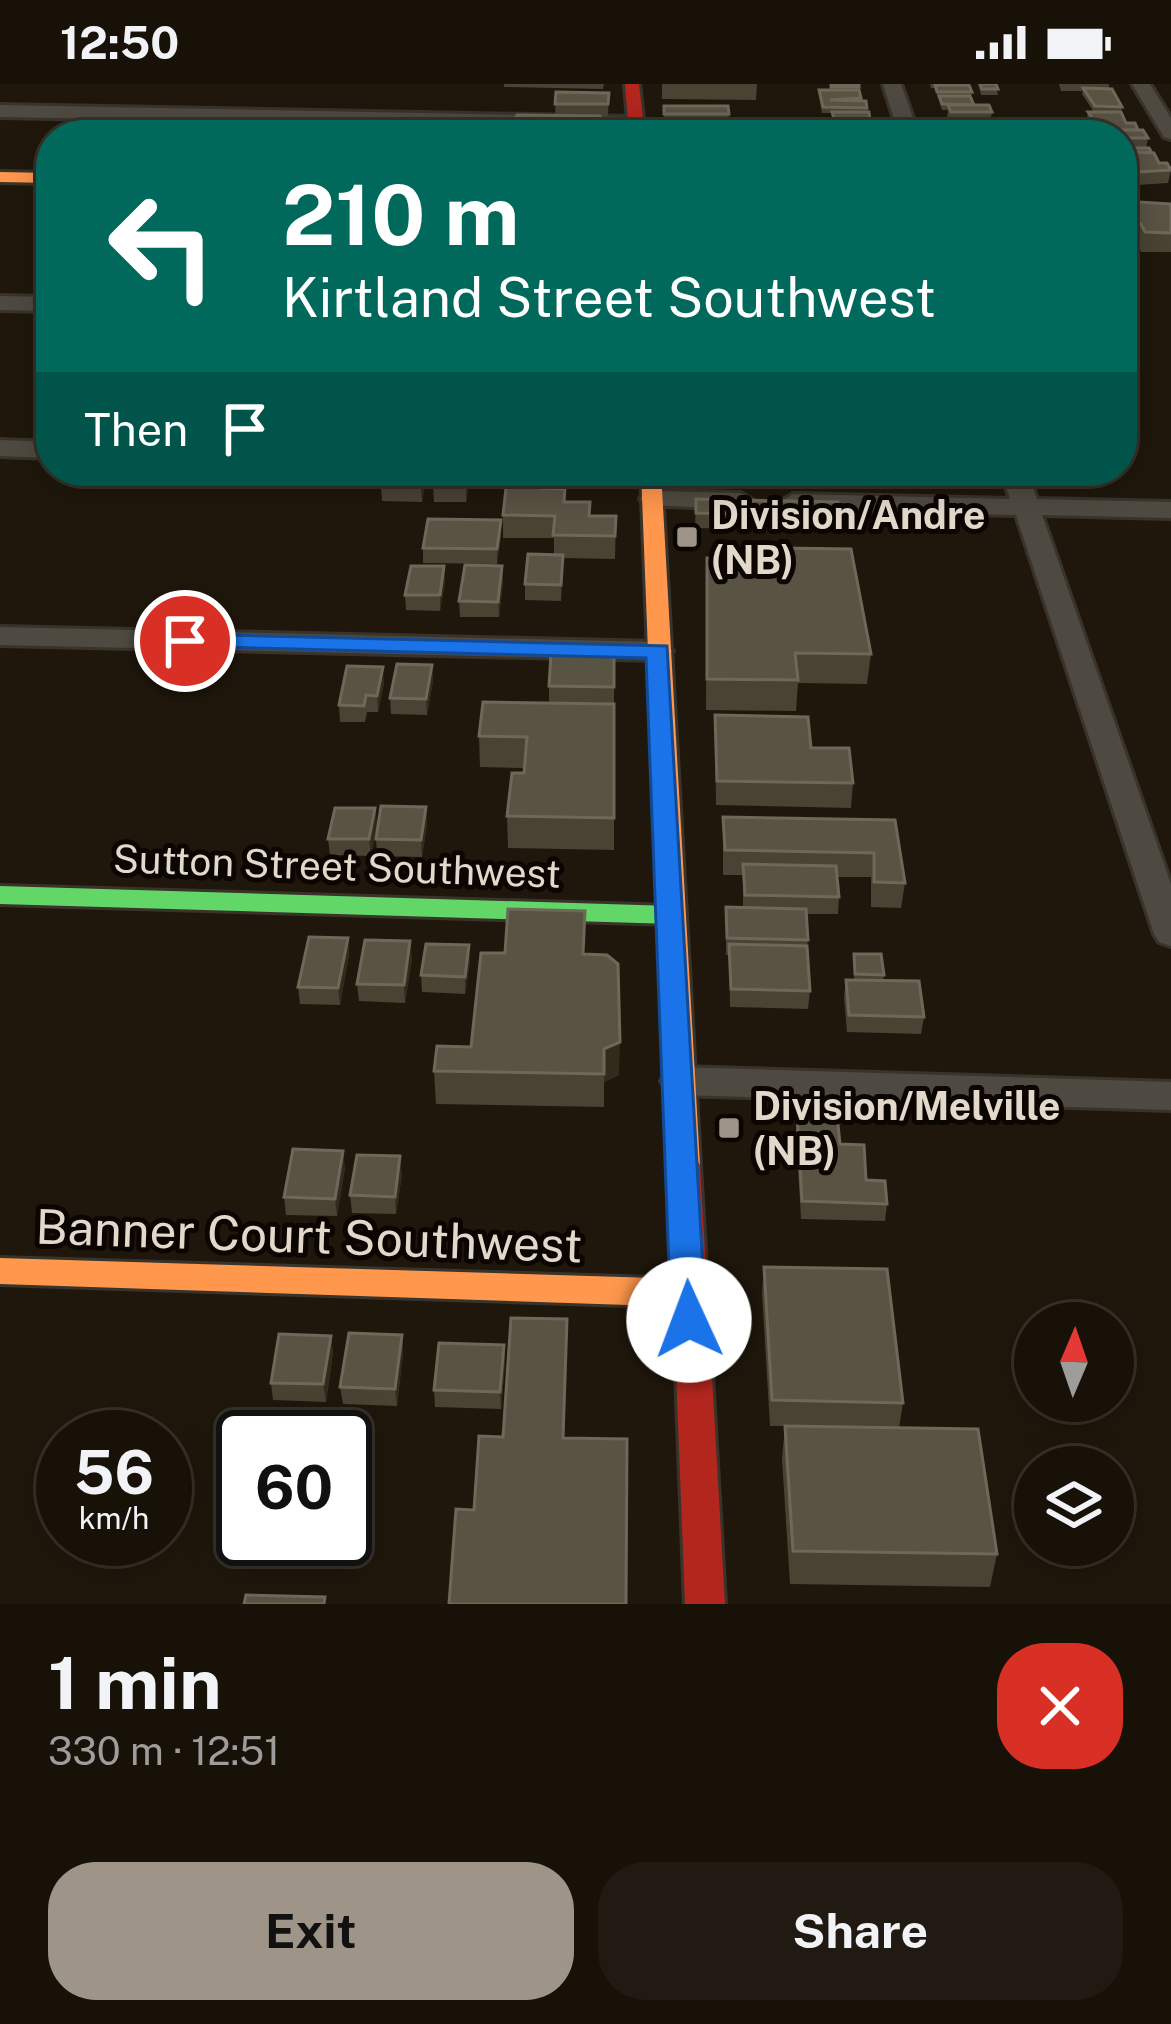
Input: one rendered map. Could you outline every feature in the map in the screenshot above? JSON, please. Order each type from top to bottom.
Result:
[{"type":"main road","points":[[632,84],[635,120]]},
{"type":"main road","points":[[0,177],[36,178]]},
{"type":"main road","points":[[652,486],[705,1604]]},
{"type":"main road","name":"Sutton Street Southwest","points":[[0,895],[671,915]]},
{"type":"main road","name":"Banner Court Southwest","points":[[0,1270],[688,1293]]},
{"type":"street","points":[[892,84],[904,120]]},
{"type":"street","points":[[1141,84],[1171,133]]},
{"type":"street","points":[[0,111],[318,120]]},
{"type":"street","points":[[0,303],[36,304]]},
{"type":"street","points":[[0,448],[36,449]]},
{"type":"street","points":[[670,486],[1171,510]]},
{"type":"street","points":[[1019,486],[1171,934]]},
{"type":"street","points":[[0,636],[658,651]]},
{"type":"street","points":[[680,1081],[1171,1096]]},
{"type":"building","points":[[935,85],[969,85],[972,92],[937,92]]},
{"type":"building","points":[[1083,88],[1112,89],[1122,107],[1095,106]]},
{"type":"building","points":[[819,90],[859,90],[861,98],[830,100],[866,101],[867,108],[823,107]]},
{"type":"building","points":[[556,92],[609,93],[608,104],[555,104]]},
{"type":"building","points":[[939,96],[970,96],[974,105],[942,104]]},
{"type":"building","points":[[948,105],[989,105],[992,112],[951,112]]},
{"type":"building","points":[[664,106],[728,106],[729,114],[664,114]]},
{"type":"building","points":[[832,112],[869,112],[870,120],[834,120]]},
{"type":"building","points":[[1088,112],[1121,112],[1125,120],[1093,120]]},
{"type":"building","points":[[517,115],[600,116],[601,120],[516,120]]},
{"type":"building","points":[[1137,152],[1154,153],[1171,170],[1139,172]]},
{"type":"building","points":[[1137,202],[1171,204],[1171,233],[1145,232],[1137,224]]},
{"type":"building","points":[[506,486],[565,489],[564,502],[590,502],[589,516],[616,516],[615,536],[553,535],[555,516],[503,515]]},
{"type":"building","points":[[696,499],[838,502],[839,516],[696,513]]},
{"type":"building","points":[[428,519],[501,520],[497,549],[423,548]]},
{"type":"building","points":[[779,548],[851,549],[871,654],[795,653],[798,680],[707,679],[707,558],[780,559]]},
{"type":"building","points":[[528,554],[563,555],[561,585],[525,584]]},
{"type":"building","points":[[465,565],[502,566],[498,602],[459,601]]},
{"type":"building","points":[[411,566],[444,566],[440,595],[405,595]]},
{"type":"building","points":[[551,654],[614,654],[614,687],[549,686]]},
{"type":"building","points":[[397,664],[432,665],[426,699],[390,698]]},
{"type":"building","points":[[347,666],[383,667],[377,696],[366,695],[364,706],[339,705]]},
{"type":"building","points":[[483,702],[614,704],[614,818],[507,816],[512,773],[524,773],[527,737],[479,736]]},
{"type":"building","points":[[715,715],[808,717],[811,748],[849,748],[853,783],[717,781]]},
{"type":"building","points":[[381,806],[426,807],[421,840],[376,839]]},
{"type":"building","points":[[335,808],[375,808],[369,839],[328,839]]},
{"type":"building","points":[[723,817],[895,820],[905,883],[874,882],[874,853],[725,850]]},
{"type":"building","points":[[743,864],[836,866],[839,897],[745,895]]},
{"type":"building","points":[[726,907],[806,909],[808,940],[727,938]]},
{"type":"building","points":[[508,909],[585,911],[583,954],[607,955],[618,964],[620,1042],[604,1049],[604,1074],[434,1071],[437,1046],[471,1047],[481,953],[505,953]]},
{"type":"building","points":[[309,937],[348,938],[338,988],[298,987]]},
{"type":"building","points":[[365,940],[410,941],[404,985],[357,984]]},
{"type":"building","points":[[426,944],[469,945],[465,977],[421,975]]},
{"type":"building","points":[[729,944],[807,946],[810,991],[731,989]]},
{"type":"building","points":[[854,954],[881,954],[884,975],[855,974]]},
{"type":"building","points":[[846,980],[919,981],[924,1017],[849,1015]]},
{"type":"building","points":[[797,1114],[837,1115],[840,1144],[864,1145],[866,1180],[885,1181],[887,1204],[802,1201]]},
{"type":"building","points":[[293,1149],[343,1151],[335,1199],[284,1197]]},
{"type":"building","points":[[357,1155],[400,1156],[395,1197],[350,1195]]},
{"type":"building","points":[[764,1267],[887,1269],[903,1403],[772,1400]]},
{"type":"building","points":[[511,1318],[567,1319],[563,1438],[627,1439],[626,1604],[449,1604],[456,1509],[474,1510],[479,1436],[503,1437]]},
{"type":"building","points":[[349,1333],[402,1335],[395,1389],[340,1387]]},
{"type":"building","points":[[279,1334],[331,1336],[323,1384],[271,1383]]},
{"type":"building","points":[[439,1343],[504,1345],[500,1392],[434,1390]]},
{"type":"building","points":[[785,1426],[978,1429],[997,1554],[793,1551]]},
{"type":"building","points":[[246,1595],[325,1597],[324,1604],[244,1604]]},
{"type":"traffic: fast","points":[[0,895],[672,915]]},
{"type":"traffic: slow","points":[[0,177],[36,178]]},
{"type":"traffic: slow","points":[[652,486],[684,1165]]},
{"type":"traffic: slow","points":[[0,1271],[688,1293]]},
{"type":"traffic: jam","points":[[632,84],[636,120]]},
{"type":"traffic: jam","points":[[684,1165],[705,1604]]},
{"type":"place","name":"Division/Andre (NB)","points":[[687,537]]},
{"type":"place","name":"Division/Melville (NB)","points":[[729,1128]]},
{"type":"route","points":[[185,641],[658,651],[689,1320]]}]
